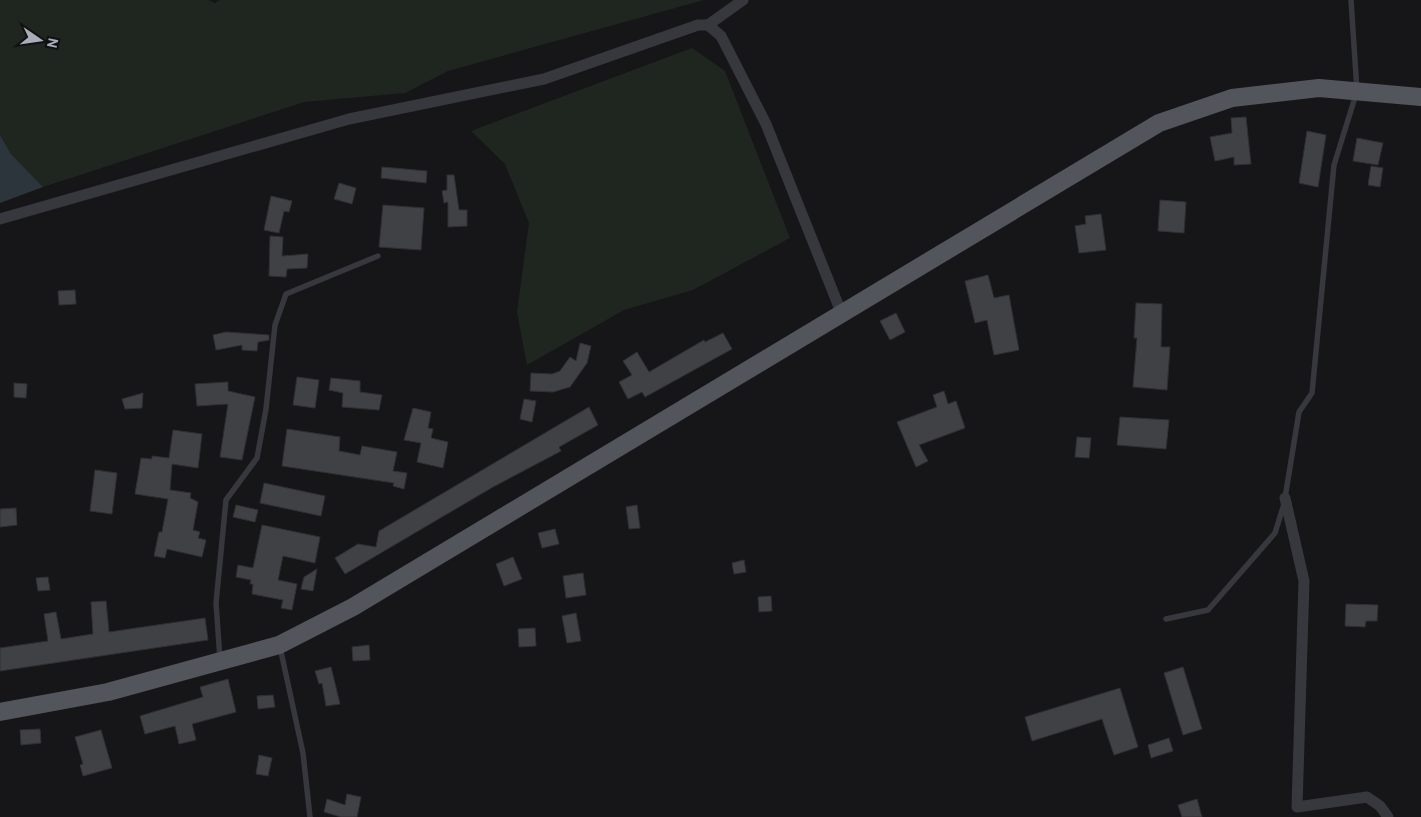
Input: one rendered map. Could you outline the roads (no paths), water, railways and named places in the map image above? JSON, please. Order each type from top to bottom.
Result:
[{"type":"main road","points":[[0,712],[108,692],[279,645],[353,607],[841,312],[1159,123],[1232,98],[1319,88],[1421,97]]},
{"type":"street","points":[[0,219],[349,119],[544,79],[698,25],[708,25],[743,0]]},
{"type":"street","points":[[708,25],[721,36],[766,124],[841,312]]},
{"type":"street","points":[[1285,498],[1304,581],[1296,807],[1367,797],[1380,806],[1388,817]]},
{"type":"lane","points":[[1166,619],[1208,610],[1275,533],[1285,498],[1299,412],[1312,394],[1334,165],[1356,91],[1351,0]]},
{"type":"lane","points":[[220,661],[216,603],[226,500],[257,458],[266,409],[275,325],[286,294],[378,256]]},
{"type":"lane","points":[[279,645],[303,753],[310,817]]}]
